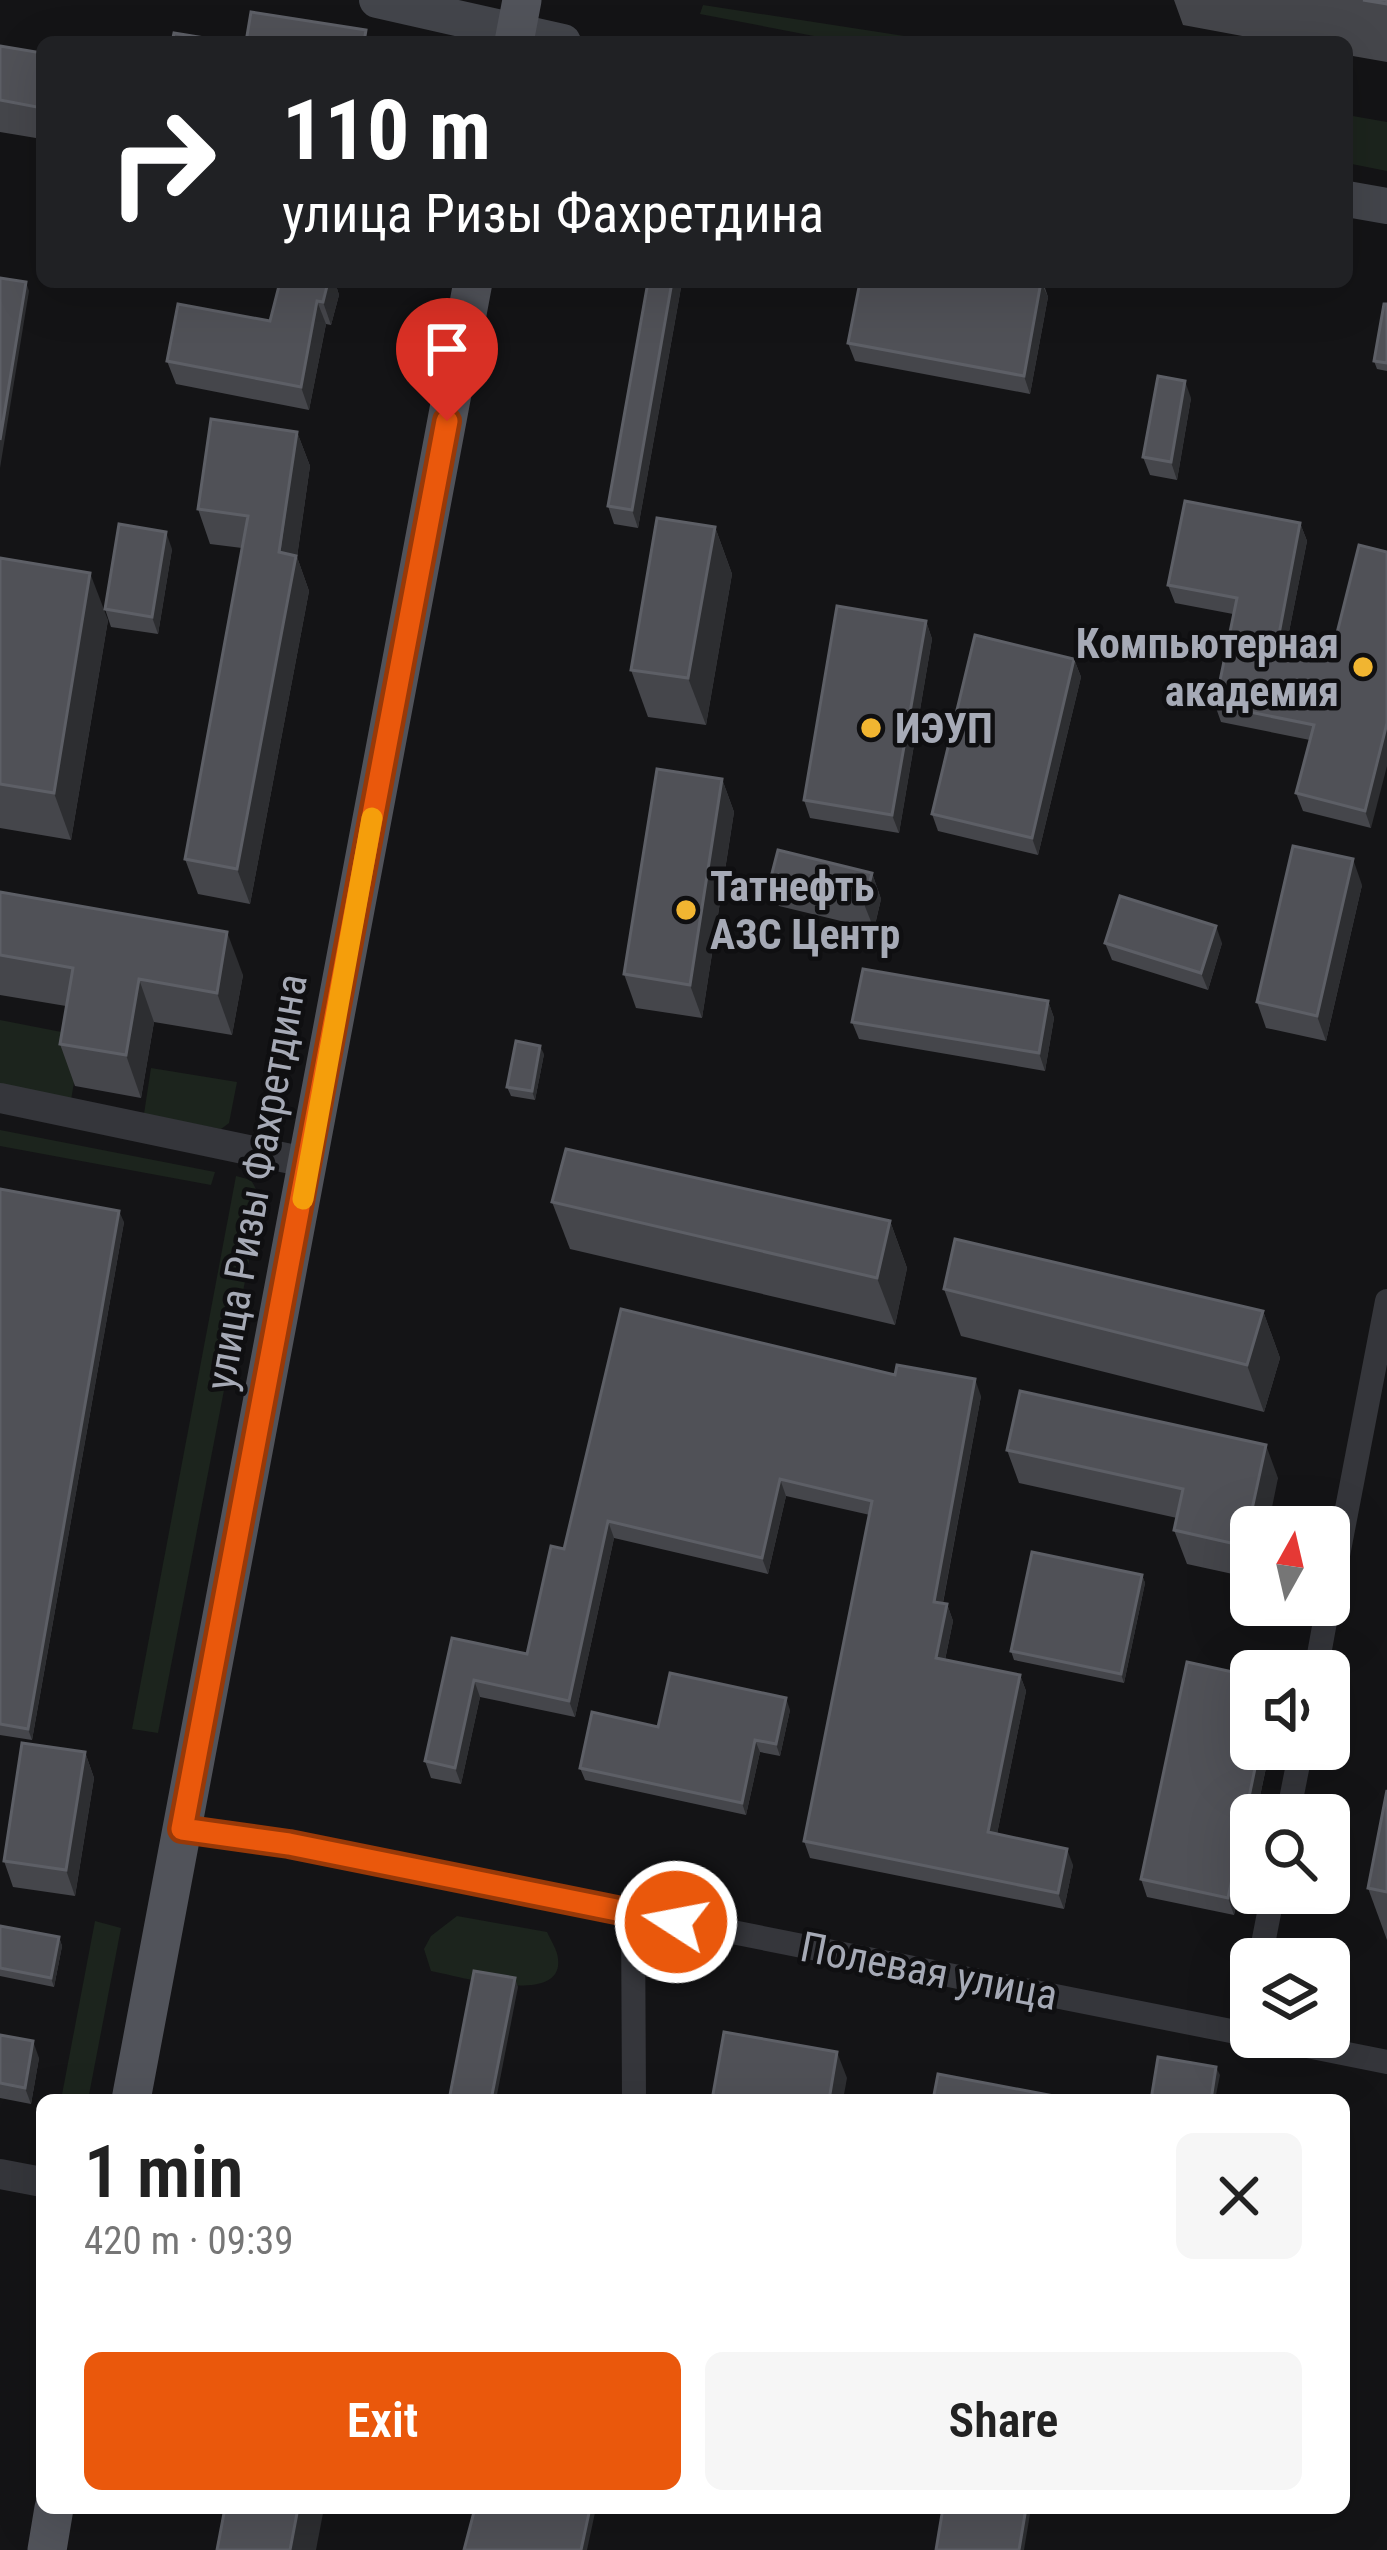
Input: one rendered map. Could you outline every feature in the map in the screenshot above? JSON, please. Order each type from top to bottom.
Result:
[{"type":"main road","points":[[377,0],[517,25],[547,36]]},
{"type":"main road","points":[[1353,200],[1387,206]]},
{"type":"main road","name":"улица Ризы Фахретдина","points":[[132,2094],[472,288]]},
{"type":"main road","points":[[46,2550],[53,2514]]},
{"type":"street","points":[[0,1099],[310,1162]]},
{"type":"street","points":[[1348,1506],[1387,1301]]},
{"type":"street","name":"Полевая улица","points":[[182,1829],[289,1844],[1230,2031]]},
{"type":"street","points":[[633,1914],[634,2094]]},
{"type":"street","name":"Полевая улица","points":[[1350,2055],[1387,2062]]},
{"type":"street","points":[[0,2174],[36,2181]]},
{"type":"shaded area","points":[[703,5],[904,36],[814,36],[700,14]]},
{"type":"shaded area","points":[[1353,116],[1387,122],[1387,171],[1353,164]]},
{"type":"shaded area","points":[[0,1020],[82,1036],[71,1100],[0,1085]]},
{"type":"shaded area","points":[[151,1068],[237,1082],[229,1123],[221,1129],[144,1114]]},
{"type":"shaded area","points":[[0,1130],[215,1172],[211,1185],[0,1146]]},
{"type":"shaded area","points":[[236,1176],[251,1180],[261,1198],[158,1733],[132,1729]]},
{"type":"shaded area","points":[[457,1916],[547,1932],[558,1956],[555,1974],[544,1982],[505,1985],[431,1971],[424,1949],[431,1936]]},
{"type":"shaded area","points":[[95,1921],[121,1928],[89,2094],[62,2094]]},
{"type":"building","points":[[251,12],[366,30],[365,36],[247,36]]},
{"type":"building","points":[[0,46],[36,52],[36,107],[0,100]]},
{"type":"building","points":[[0,278],[26,282],[0,440]]},
{"type":"building","points":[[278,288],[326,288],[323,302],[317,301],[301,387],[167,361],[178,304],[270,321]]},
{"type":"building","points":[[647,288],[671,288],[632,510],[608,506]]},
{"type":"building","points":[[859,288],[1040,288],[1024,376],[848,343]]},
{"type":"building","points":[[1387,304],[1387,363],[1374,361]]},
{"type":"building","points":[[1158,376],[1185,381],[1171,462],[1143,457]]},
{"type":"building","points":[[211,419],[297,432],[279,552],[296,556],[237,869],[185,859],[248,516],[198,509]]},
{"type":"building","points":[[1185,501],[1300,523],[1276,650],[1330,661],[1359,545],[1387,552],[1387,723],[1365,811],[1296,793],[1314,725],[1215,705],[1237,598],[1168,585]]},
{"type":"building","points":[[657,518],[715,527],[688,678],[631,670]]},
{"type":"building","points":[[119,524],[166,532],[152,617],[105,609]]},
{"type":"building","points":[[0,558],[90,573],[54,793],[0,784]]},
{"type":"building","name":"ИЭУП","points":[[837,606],[926,621],[892,815],[804,800]]},
{"type":"building","points":[[975,635],[1074,659],[1032,838],[932,814]]},
{"type":"building","name":"Татнефть АЗС Центр","points":[[657,769],[722,779],[690,985],[624,974]]},
{"type":"building","points":[[1293,846],[1353,859],[1317,1016],[1257,1002]]},
{"type":"building","points":[[778,850],[872,873],[864,904],[770,881]]},
{"type":"building","points":[[0,892],[227,932],[217,993],[139,979],[126,1055],[60,1044],[73,968],[0,955]]},
{"type":"building","points":[[1120,896],[1216,926],[1201,973],[1105,943]]},
{"type":"building","points":[[863,969],[1048,1001],[1039,1053],[852,1022]]},
{"type":"building","points":[[516,1041],[540,1046],[532,1091],[507,1087]]},
{"type":"building","points":[[566,1149],[890,1221],[877,1278],[552,1202]]},
{"type":"building","points":[[0,1189],[119,1211],[28,1729],[0,1724]]},
{"type":"building","points":[[955,1239],[1263,1311],[1247,1365],[944,1289]]},
{"type":"building","points":[[621,1309],[895,1375],[897,1365],[975,1379],[934,1602],[947,1604],[936,1658],[1020,1675],[988,1832],[1067,1849],[1058,1893],[804,1841],[872,1501],[780,1479],[762,1558],[608,1521],[569,1701],[474,1680],[455,1768],[425,1761],[452,1638],[527,1654],[551,1546],[564,1549]]},
{"type":"building","points":[[1020,1391],[1266,1445],[1253,1506],[1230,1506],[1230,1543],[1174,1530],[1183,1489],[1007,1450]]},
{"type":"building","points":[[1032,1552],[1142,1575],[1121,1674],[1011,1651]]},
{"type":"building","points":[[1187,1662],[1230,1671],[1230,1770],[1255,1770],[1250,1794],[1230,1794],[1228,1898],[1141,1879]]},
{"type":"building","points":[[670,1673],[786,1698],[776,1744],[755,1740],[742,1803],[580,1768],[592,1712],[658,1727]]},
{"type":"building","points":[[22,1743],[85,1752],[66,1870],[4,1861]]},
{"type":"building","points":[[1387,1790],[1387,1892],[1368,1888]]},
{"type":"building","points":[[0,1926],[59,1937],[51,1978],[0,1968]]},
{"type":"building","points":[[474,1971],[515,1978],[492,2094],[450,2094]]},
{"type":"building","points":[[724,2032],[837,2052],[830,2094],[713,2094]]},
{"type":"building","points":[[0,2035],[33,2041],[25,2088],[0,2083]]},
{"type":"building","points":[[1158,2057],[1216,2067],[1212,2094],[1152,2094]]},
{"type":"building","points":[[938,2074],[1043,2094],[934,2094]]},
{"type":"building","points":[[224,2514],[297,2514],[290,2550],[217,2550]]},
{"type":"building","points":[[473,2514],[589,2514],[581,2550],[464,2550]]},
{"type":"building","points":[[942,2514],[1025,2514],[1019,2550],[936,2550]]},
{"type":"slow traffic","points":[[303,1199],[372,818]]},
{"type":"place","name":"Компьютерная академия","points":[[1363,667]]},
{"type":"place","name":"ИЭУП","points":[[871,728]]},
{"type":"place","name":"Татнефть АЗС Центр","points":[[686,910]]},
{"type":"route","points":[[447,421],[182,1829],[289,1844],[676,1922]]}]
